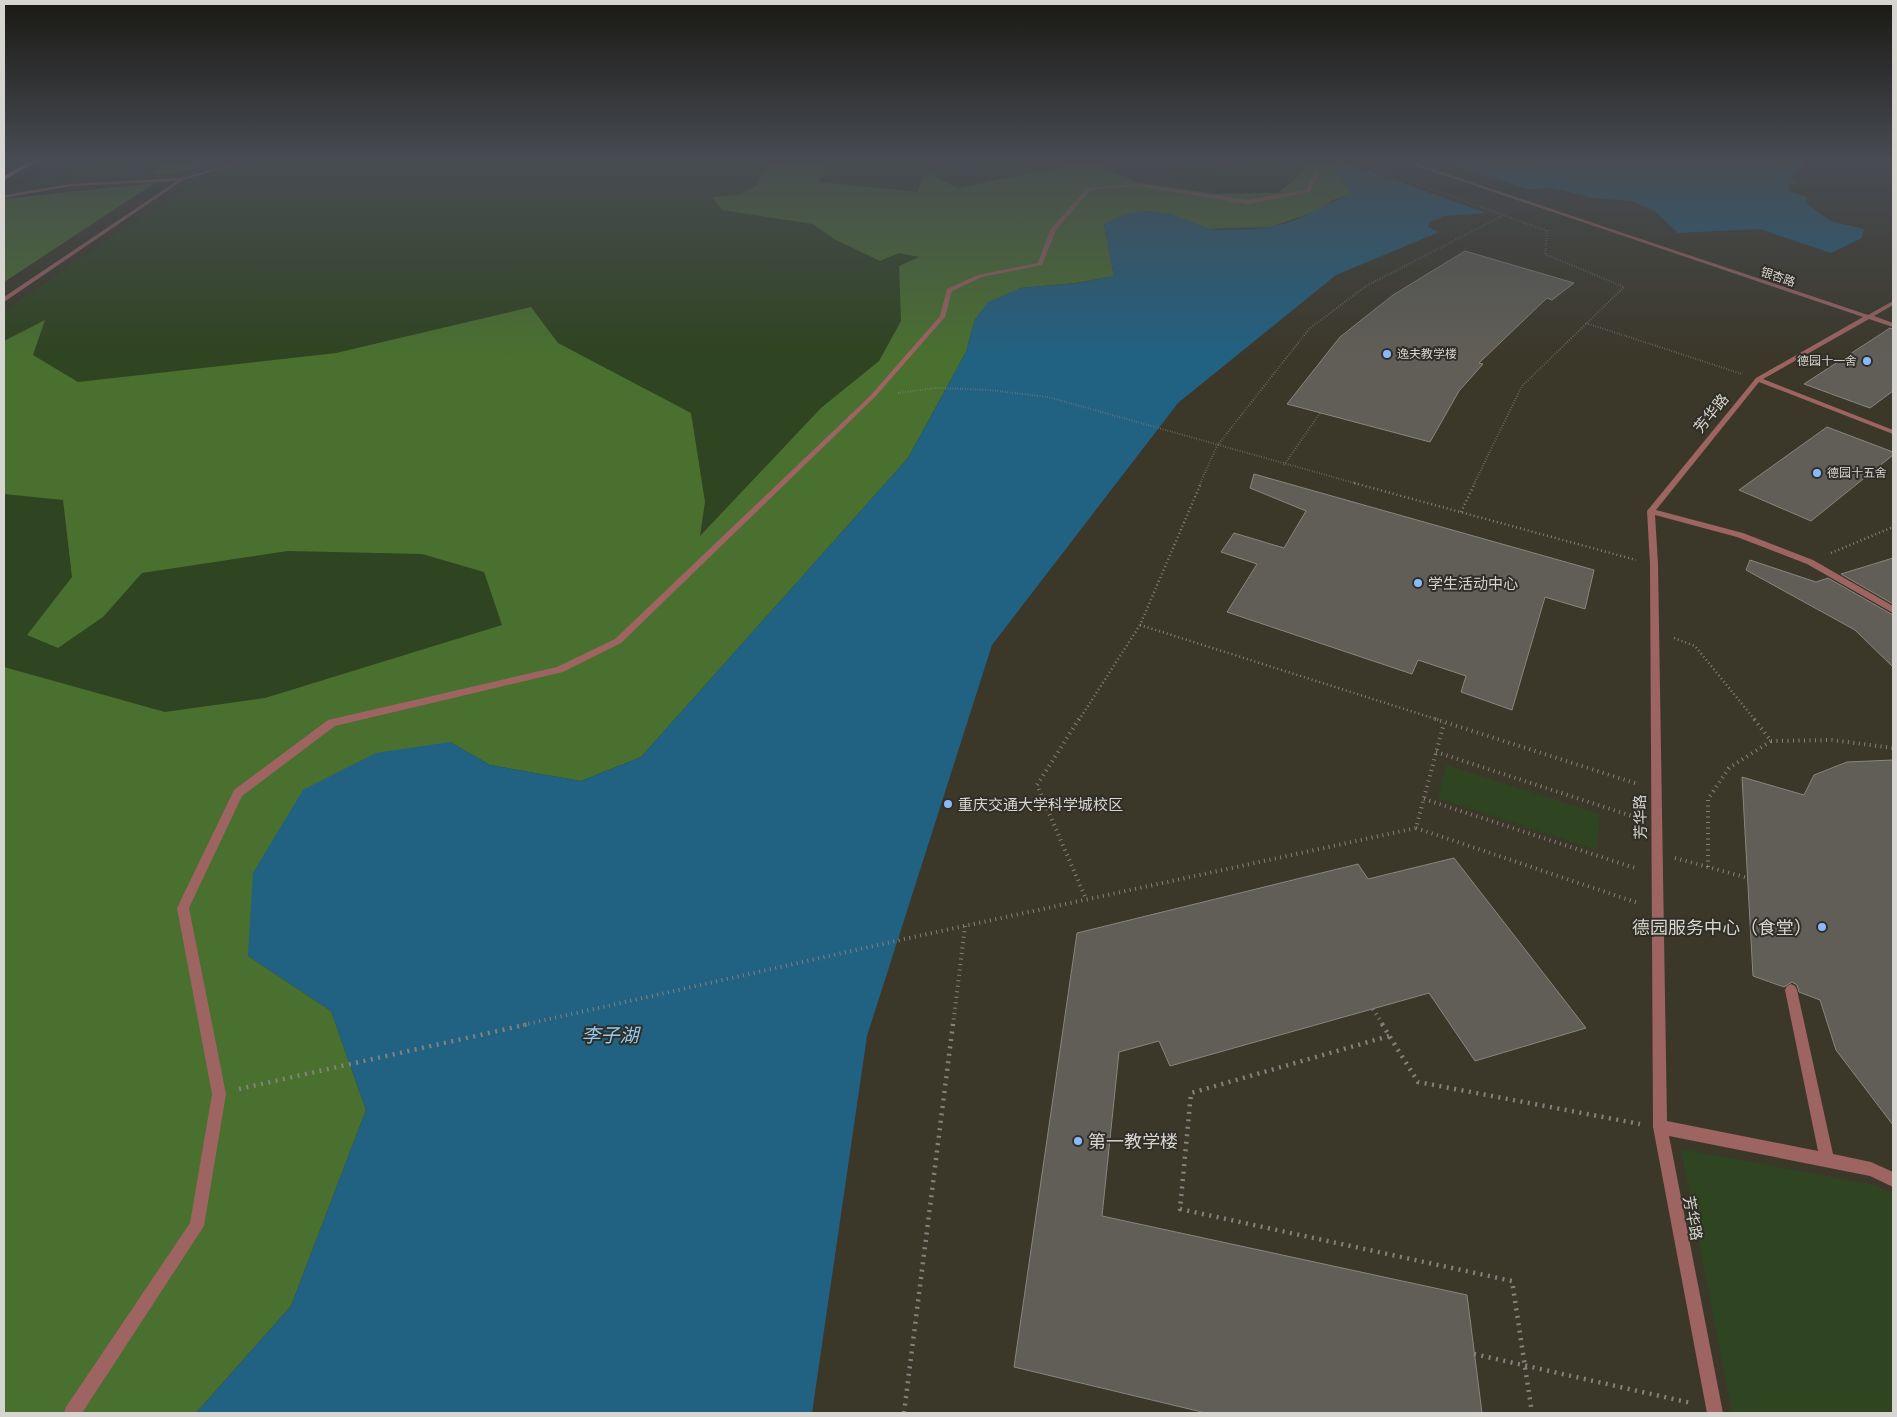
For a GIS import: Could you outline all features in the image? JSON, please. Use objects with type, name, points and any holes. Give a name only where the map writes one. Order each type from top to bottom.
[{"type":"street","points":[[4,300],[114,225]]},
{"type":"street","points":[[72,1413],[197,1226],[219,1094],[183,908],[238,793],[332,723],[560,670],[618,641],[873,396],[944,316],[949,290],[980,276],[1040,264],[1053,230],[1057,225]]},
{"type":"street","name":"银杏路","points":[[1593,225],[1867,318],[1893,325]]},
{"type":"street","name":"芳华路","points":[[1714,1411],[1660,1127],[1656,910],[1654,564],[1651,511],[1758,379],[1893,302]]},
{"type":"street","points":[[1758,379],[1893,432]]},
{"type":"street","points":[[1651,511],[1740,535],[1810,562],[1893,610]]},
{"type":"street","points":[[1791,990],[1827,1160]]},
{"type":"street","points":[[1660,1127],[1872,1169],[1893,1180]]},
{"type":"path","points":[[1086,899],[1038,785],[1140,625],[1217,446],[1309,328],[1366,286],[1484,225]]},
{"type":"path","points":[[1461,512],[1522,386],[1624,287],[1545,254],[1547,231],[1531,225]]},
{"type":"path","points":[[1586,323],[1758,379]]},
{"type":"path","points":[[873,396],[936,388],[989,390],[1048,397],[1284,465],[1654,564]]},
{"type":"path","points":[[1284,465],[1320,413]]},
{"type":"path","points":[[1810,562],[1893,527]]},
{"type":"path","points":[[1140,625],[1655,790]]},
{"type":"path","points":[[1672,637],[1695,646],[1771,742]]},
{"type":"path","points":[[1416,828],[1444,723]]},
{"type":"path","points":[[1708,867],[1708,800],[1729,768],[1771,742],[1810,738],[1893,748]]},
{"type":"path","points":[[1436,752],[1656,824]]},
{"type":"path","points":[[1424,800],[1656,875]]},
{"type":"path","points":[[219,1094],[909,938],[1416,828],[1656,910]]},
{"type":"path","points":[[1656,852],[1748,878]]},
{"type":"path","points":[[904,1413],[965,926]]},
{"type":"path","points":[[1372,1009],[1418,1082],[1660,1127]]},
{"type":"path","points":[[1389,1036],[1191,1093],[1180,1209],[1512,1281],[1532,1413]]},
{"type":"path","points":[[1474,1354],[1714,1411]]},
{"type":"shaded area","name":"重庆交通大学科学城校区","points":[[4,225],[1893,225],[1893,1413],[4,1413]]},
{"type":"green space","points":[[4,225],[91,225],[4,282]]},
{"type":"green space","points":[[130,225],[1223,225],[1114,276],[1078,283],[1020,288],[196,1413],[4,1413],[4,311]]},
{"type":"green space","points":[[815,225],[1104,225],[1114,276],[1076,283],[1020,288],[975,319],[966,352],[908,458],[641,757],[581,781],[490,765],[450,742],[248,956],[331,1011],[366,1110],[291,1306],[196,1413],[4,1413],[4,667],[165,712],[265,698],[502,625],[484,572],[422,554],[288,551],[142,573],[103,617],[58,648],[27,635],[72,577],[63,500],[4,494],[4,341],[45,320],[33,355],[78,382],[336,353],[531,307],[558,343],[691,413],[705,502],[700,536],[821,408],[879,361],[901,321],[899,266],[919,257],[899,253],[880,261],[834,239]]},
{"type":"green space","points":[[1199,225],[1276,225],[1271,227],[1209,229]]},
{"type":"green space","points":[[1446,765],[1600,814],[1597,850],[1438,798]]},
{"type":"green space","points":[[1681,1149],[1875,1185],[1893,1194],[1893,1413],[1732,1413]]},
{"type":"water","name":"李子湖","points":[[1104,225],[1199,225],[1209,229],[1222,230],[1280,225],[1428,225],[1428,227],[1439,232],[1336,275],[1178,403],[992,645],[867,1036],[812,1413],[196,1413],[291,1306],[366,1110],[331,1011],[248,956],[253,873],[303,790],[376,753],[450,742],[490,765],[581,781],[641,757],[908,458],[966,352],[975,319],[988,302],[1020,288],[1078,283],[1114,276]]},
{"type":"water","points":[[1670,225],[1848,225],[1864,229],[1862,238],[1831,253],[1760,229],[1678,233]]},
{"type":"building","name":"逸夫教学楼","points":[[1465,251],[1574,283],[1552,300],[1547,298],[1479,363],[1483,364],[1459,391],[1430,442],[1287,404],[1340,337],[1393,295]]},
{"type":"building","name":"德园十一舍","points":[[1890,328],[1893,329],[1893,391],[1870,408],[1804,384]]},
{"type":"building","name":"德园十五舍","points":[[1827,427],[1893,452],[1893,455],[1811,521],[1739,490]]},
{"type":"building","name":"学生活动中心","points":[[1254,474],[1594,570],[1585,609],[1545,597],[1512,710],[1461,692],[1466,676],[1418,660],[1412,674],[1227,612],[1257,564],[1221,552],[1234,533],[1284,548],[1306,511],[1250,488]]},
{"type":"building","points":[[1893,558],[1893,604],[1841,574]]},
{"type":"building","points":[[1750,560],[1816,582],[1828,578],[1893,615],[1893,667],[1855,630],[1746,570]]},
{"type":"building","name":"德园服务中心（食堂）","points":[[1893,760],[1893,1125],[1836,1050],[1820,1000],[1799,992],[1797,985],[1792,982],[1784,987],[1753,976],[1742,777],[1804,795],[1814,775],[1847,762]]},
{"type":"building","name":"第一教学楼","points":[[1454,858],[1586,1028],[1475,1061],[1429,993],[1170,1066],[1159,1041],[1119,1052],[1102,1216],[1467,1295],[1482,1413],[1206,1413],[1014,1367],[1077,933],[1358,864],[1368,879]]},
{"type":"place","name":"逸夫教学楼","points":[[1387,354]]},
{"type":"place","name":"德园十一舍","points":[[1867,361]]},
{"type":"place","name":"德园十五舍","points":[[1817,473]]},
{"type":"place","name":"学生活动中心","points":[[1418,583]]},
{"type":"place","name":"重庆交通大学科学城校区","points":[[948,804]]},
{"type":"place","name":"德园服务中心（食堂）","points":[[1822,927]]},
{"type":"place","name":"第一教学楼","points":[[1078,1141]]}]
